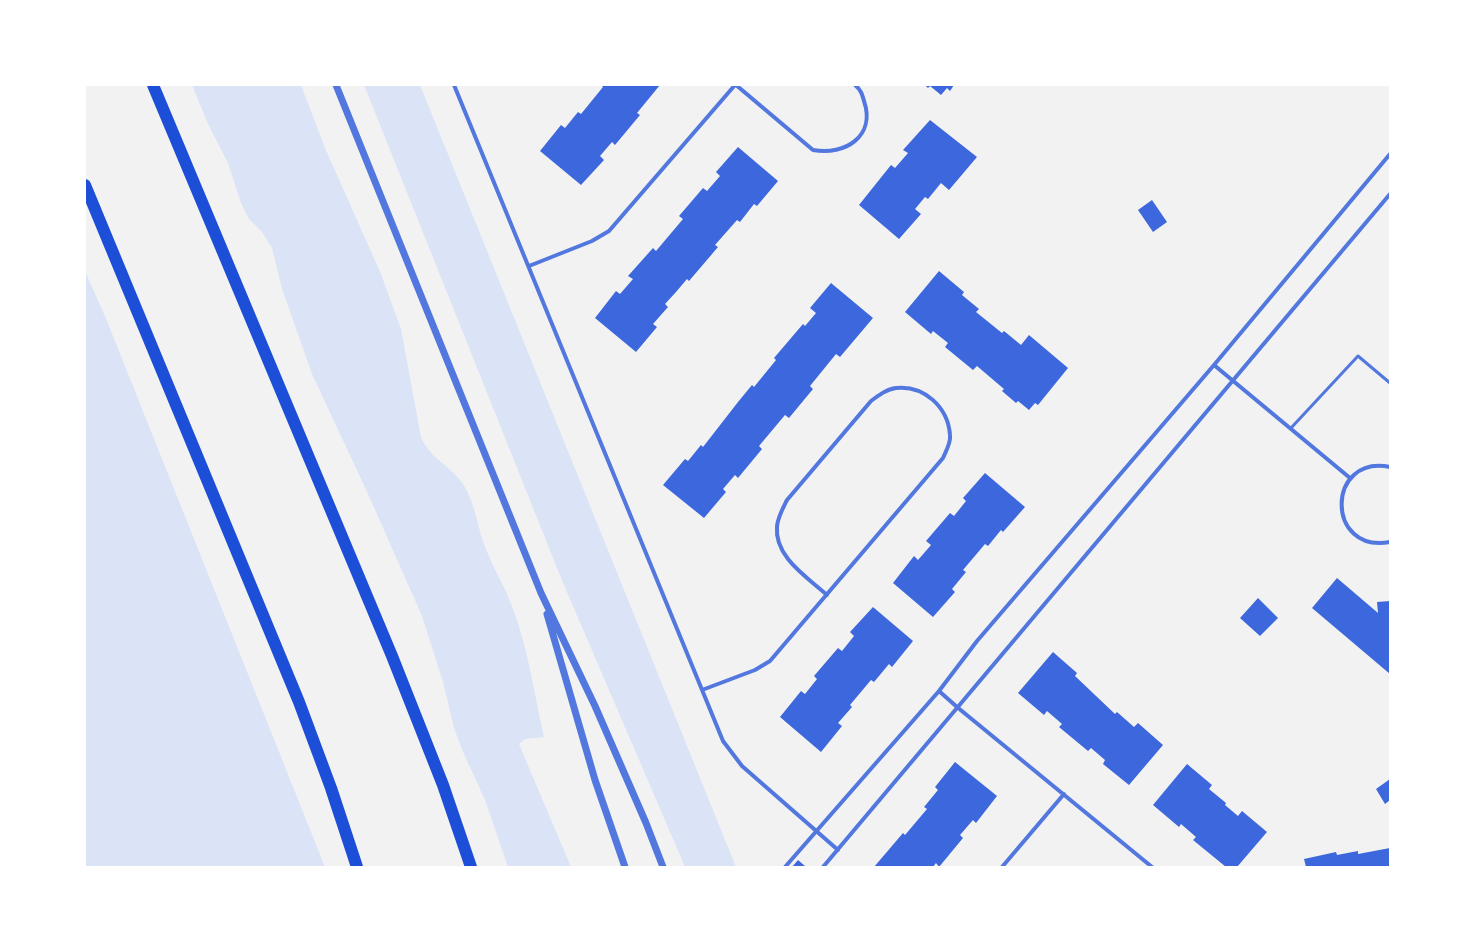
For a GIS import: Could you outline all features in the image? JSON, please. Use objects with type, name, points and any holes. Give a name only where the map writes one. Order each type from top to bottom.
[{"type":"highway","points":[[153,85],[392,656],[444,785],[471,867]]},
{"type":"highway","points":[[85,185],[294,688],[331,788],[357,867]]},
{"type":"highway","points":[[85,194],[100,221]]},
{"type":"street","points":[[336,85],[541,593],[595,706],[646,823],[663,867]]},
{"type":"street","points":[[454,85],[594,425],[629,516],[723,741],[731,754],[742,766],[838,850]]},
{"type":"street","points":[[529,266],[585,244],[609,231],[736,85],[813,150],[825,152],[838,151],[850,146],[859,137],[865,126],[867,108],[860,89],[855,85]]},
{"type":"street","points":[[785,867],[940,691],[982,635],[1214,365],[1390,154]]},
{"type":"street","points":[[823,867],[1231,380],[1390,194]]},
{"type":"street","points":[[1214,365],[1350,478]]},
{"type":"street","points":[[702,690],[763,666],[777,654],[827,595],[943,458],[950,436],[943,413],[936,402],[918,389],[895,388],[871,400],[787,500],[780,514],[777,525],[777,537],[781,549],[790,562],[827,595]]},
{"type":"street","points":[[1390,467],[1380,466],[1365,468],[1350,478],[1344,489],[1341,504],[1343,519],[1352,532],[1364,540],[1380,544],[1390,542]]},
{"type":"street","points":[[541,593],[595,780],[625,867]]},
{"type":"street","points":[[940,691],[957,707],[1152,867]]},
{"type":"street","points":[[1002,867],[1064,794]]},
{"type":"lane","points":[[1291,428],[1358,356],[1390,383]]},
{"type":"shaded area","points":[[192,85],[301,85],[325,148],[381,274],[401,329],[421,437],[431,453],[462,482],[466,489],[472,503],[486,549],[517,620],[526,653],[544,737],[525,739],[519,744],[571,867],[508,867],[485,800],[463,752],[454,728],[443,682],[422,616],[368,494],[312,374],[282,289],[272,248],[262,232],[249,219],[241,203],[228,163],[208,124]]},
{"type":"shaded area","points":[[364,85],[420,85],[736,867],[685,867],[563,583]]},
{"type":"shaded area","points":[[85,271],[107,321],[325,867],[85,867]]},
{"type":"building","points":[[601,85],[660,85],[637,113],[640,115],[615,145],[612,142],[600,156],[604,160],[581,185],[540,151],[561,125],[565,128],[578,112],[581,114],[603,87]]},
{"type":"building","points":[[925,85],[954,85],[950,91],[947,88],[941,95],[930,86],[928,88]]},
{"type":"building","points":[[930,120],[977,157],[949,190],[941,183],[928,199],[925,197],[915,209],[921,214],[899,239],[859,205],[891,165],[895,168],[908,153],[903,150]]},
{"type":"building","points":[[738,147],[778,181],[757,206],[754,204],[740,222],[737,220],[715,245],[718,247],[689,281],[687,279],[665,304],[668,307],[653,324],[657,327],[636,352],[595,318],[616,291],[620,294],[633,279],[628,276],[653,248],[656,251],[683,219],[679,216],[703,188],[707,191],[720,176],[716,172]]},
{"type":"building","points":[[1152,200],[1167,222],[1153,232],[1138,210]]},
{"type":"building","points":[[939,271],[964,292],[962,295],[979,309],[976,312],[1002,333],[1004,331],[1021,345],[1029,335],[1068,368],[1038,405],[1035,403],[1029,410],[1018,401],[1016,403],[1002,391],[1004,389],[977,366],[973,370],[945,347],[948,343],[933,331],[931,334],[905,312]]},
{"type":"building","points":[[831,283],[873,318],[840,357],[836,354],[810,386],[813,389],[789,418],[785,415],[759,446],[762,449],[738,478],[735,475],[723,489],[726,492],[704,518],[663,485],[685,459],[688,461],[701,445],[703,447],[752,385],[754,387],[776,360],[774,358],[803,324],[805,326],[816,313],[810,308]]},
{"type":"building","points":[[985,473],[1025,507],[1003,532],[1001,530],[988,546],[985,544],[963,570],[966,572],[952,589],[955,592],[933,617],[893,583],[914,556],[918,560],[931,545],[926,541],[950,513],[954,516],[966,501],[963,498]]},
{"type":"building","points":[[1337,578],[1378,613],[1377,602],[1390,601],[1390,674],[1312,608]]},
{"type":"building","points":[[1258,598],[1278,618],[1260,636],[1240,618]]},
{"type":"building","points":[[873,607],[913,641],[892,667],[889,664],[874,682],[871,680],[850,705],[852,707],[838,723],[842,726],[821,752],[780,717],[801,691],[805,694],[817,679],[814,676],[838,648],[842,651],[854,636],[850,632]]},
{"type":"building","points":[[1053,652],[1077,673],[1075,676],[1115,714],[1117,712],[1134,727],[1138,723],[1163,745],[1129,785],[1103,764],[1105,760],[1091,748],[1088,751],[1059,727],[1062,724],[1047,711],[1044,715],[1018,693]]},
{"type":"building","points":[[955,762],[997,796],[976,823],[973,820],[960,835],[963,838],[939,867],[936,863],[933,867],[874,867],[903,833],[905,835],[927,809],[924,807],[938,790],[935,787]]},
{"type":"building","points":[[1187,764],[1212,785],[1209,789],[1226,803],[1225,805],[1238,816],[1242,811],[1267,832],[1237,867],[1226,867],[1193,840],[1196,837],[1181,824],[1179,827],[1153,805]]},
{"type":"building","points":[[1390,779],[1390,800],[1385,804],[1376,789]]},
{"type":"building","points":[[1390,848],[1390,867],[1306,867],[1304,859],[1336,852],[1337,855],[1358,851],[1358,854]]},
{"type":"building","points":[[798,860],[805,866],[792,867]]}]
